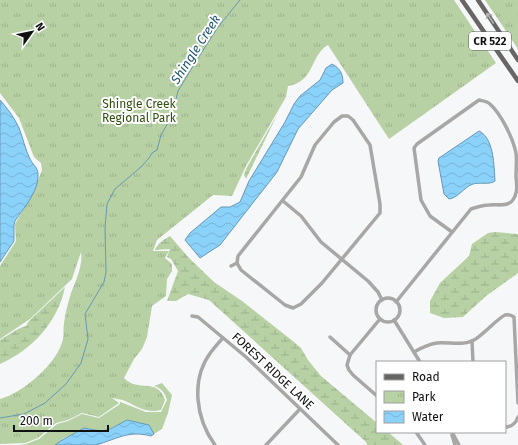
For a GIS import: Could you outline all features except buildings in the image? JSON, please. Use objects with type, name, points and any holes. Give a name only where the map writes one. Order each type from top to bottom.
[{"type":"main road","name":"CR 522","points":[[462,0],[518,81]]},
{"type":"main road","name":"CR 522","points":[[478,0],[518,60]]},
{"type":"street","points":[[396,302],[471,209],[479,206],[505,205],[512,202],[515,197],[517,189],[516,153],[510,135],[502,120],[491,104],[486,101],[479,100],[417,144],[414,148],[421,200],[430,216],[452,232]]},
{"type":"street","points":[[342,116],[348,116],[353,120],[370,145],[380,204],[380,213],[342,260],[301,304],[293,308],[285,305],[241,270],[237,263],[238,256],[301,177],[315,145],[334,122],[342,116]]},
{"type":"street","points":[[283,201],[301,216],[321,242],[368,281],[378,292],[382,300]]},
{"type":"street","points":[[231,266],[237,263]]},
{"type":"street","points":[[390,299],[396,302],[399,306],[399,313],[394,320],[386,322],[380,319],[377,315],[376,308],[382,300],[390,299]]},
{"type":"street","points":[[414,352],[435,343],[466,343],[472,341],[504,316],[510,315],[514,317],[518,403]]},
{"type":"street","name":"FOREST RIDGE LANE","points":[[192,316],[198,317],[246,357],[338,445]]},
{"type":"street","points":[[376,395],[349,370],[347,365],[350,355],[380,319]]},
{"type":"street","points":[[394,320],[419,361]]},
{"type":"street","points":[[330,337],[350,355]]},
{"type":"street","points":[[215,445],[208,435],[200,416],[198,386],[202,369],[210,353],[223,338]]},
{"type":"street","points":[[472,341],[473,361]]},
{"type":"street","points":[[268,444],[300,409]]},
{"type":"street","points":[[506,427],[511,426],[517,421],[518,417]]},
{"type":"street","points":[[417,433],[425,445]]},
{"type":"street","points":[[451,433],[455,445]]},
{"type":"street","points":[[452,433],[459,445]]},
{"type":"green space","name":"Shingle Creek Regional Park","points":[[0,0],[454,0],[496,63],[389,139],[328,45],[322,49],[308,74],[297,84],[288,86],[286,97],[246,166],[232,196],[213,195],[157,240],[153,251],[169,251],[165,258],[172,264],[172,271],[167,279],[166,296],[152,306],[147,337],[142,349],[134,359],[124,378],[135,385],[158,389],[162,393],[165,400],[161,410],[146,410],[123,400],[112,398],[119,403],[99,417],[82,413],[68,420],[56,423],[38,438],[25,443],[0,444],[0,399],[9,396],[29,384],[47,367],[60,348],[63,339],[67,308],[79,273],[81,252],[72,279],[30,319],[0,339],[0,266],[16,241],[15,224],[34,191],[42,170],[41,163],[34,157],[19,118],[0,93]]},
{"type":"green space","points":[[485,0],[518,0],[518,49]]},
{"type":"green space","points":[[277,115],[246,179],[244,175],[247,167]]},
{"type":"green space","points":[[495,232],[518,234],[518,273],[486,296],[463,317],[444,318],[430,313],[430,301],[440,283],[469,256],[472,244],[488,233]]},
{"type":"green space","points":[[170,236],[189,258],[214,282],[242,301],[301,348],[308,360],[321,376],[376,422],[376,433],[389,433],[403,445],[367,445],[366,442],[209,300],[188,294],[176,301],[167,301],[178,271],[171,259],[167,257],[170,249],[155,250],[161,242]]},
{"type":"green space","points":[[65,287],[62,300],[56,312],[42,333],[23,351],[0,364],[0,340],[26,326],[29,321]]},
{"type":"green space","points":[[162,383],[172,395],[168,413],[162,429],[154,434],[149,425],[127,420],[115,427],[103,431],[84,428],[64,438],[55,445],[19,445],[39,439],[57,424],[68,421],[82,414],[99,418],[120,404],[118,401],[146,412],[161,412],[167,400],[163,392],[154,386]]},
{"type":"water","points":[[332,64],[337,67],[340,72],[343,83],[332,90],[298,129],[277,172],[220,245],[200,258],[185,240],[190,233],[221,207],[230,207],[240,202],[249,181],[285,122],[294,104],[300,96],[320,80],[326,68]]},
{"type":"water","points":[[0,100],[17,124],[28,155],[37,169],[38,178],[32,195],[15,221],[14,241],[0,262]]},
{"type":"water","points":[[479,131],[488,140],[490,146],[495,181],[490,183],[473,184],[455,197],[449,199],[444,194],[438,161],[439,158]]},
{"type":"water","points":[[127,420],[149,425],[154,434],[151,436],[143,434],[129,435],[96,445],[55,445],[84,428],[103,431],[115,427]]},
{"type":"waterway","name":"Shingle Creek","points":[[0,418],[24,414],[45,403],[66,384],[81,363],[88,339],[85,314],[104,282],[106,272],[105,228],[107,204],[115,189],[141,167],[152,153],[157,150],[161,135],[172,116],[178,91],[218,27],[240,0]]}]
